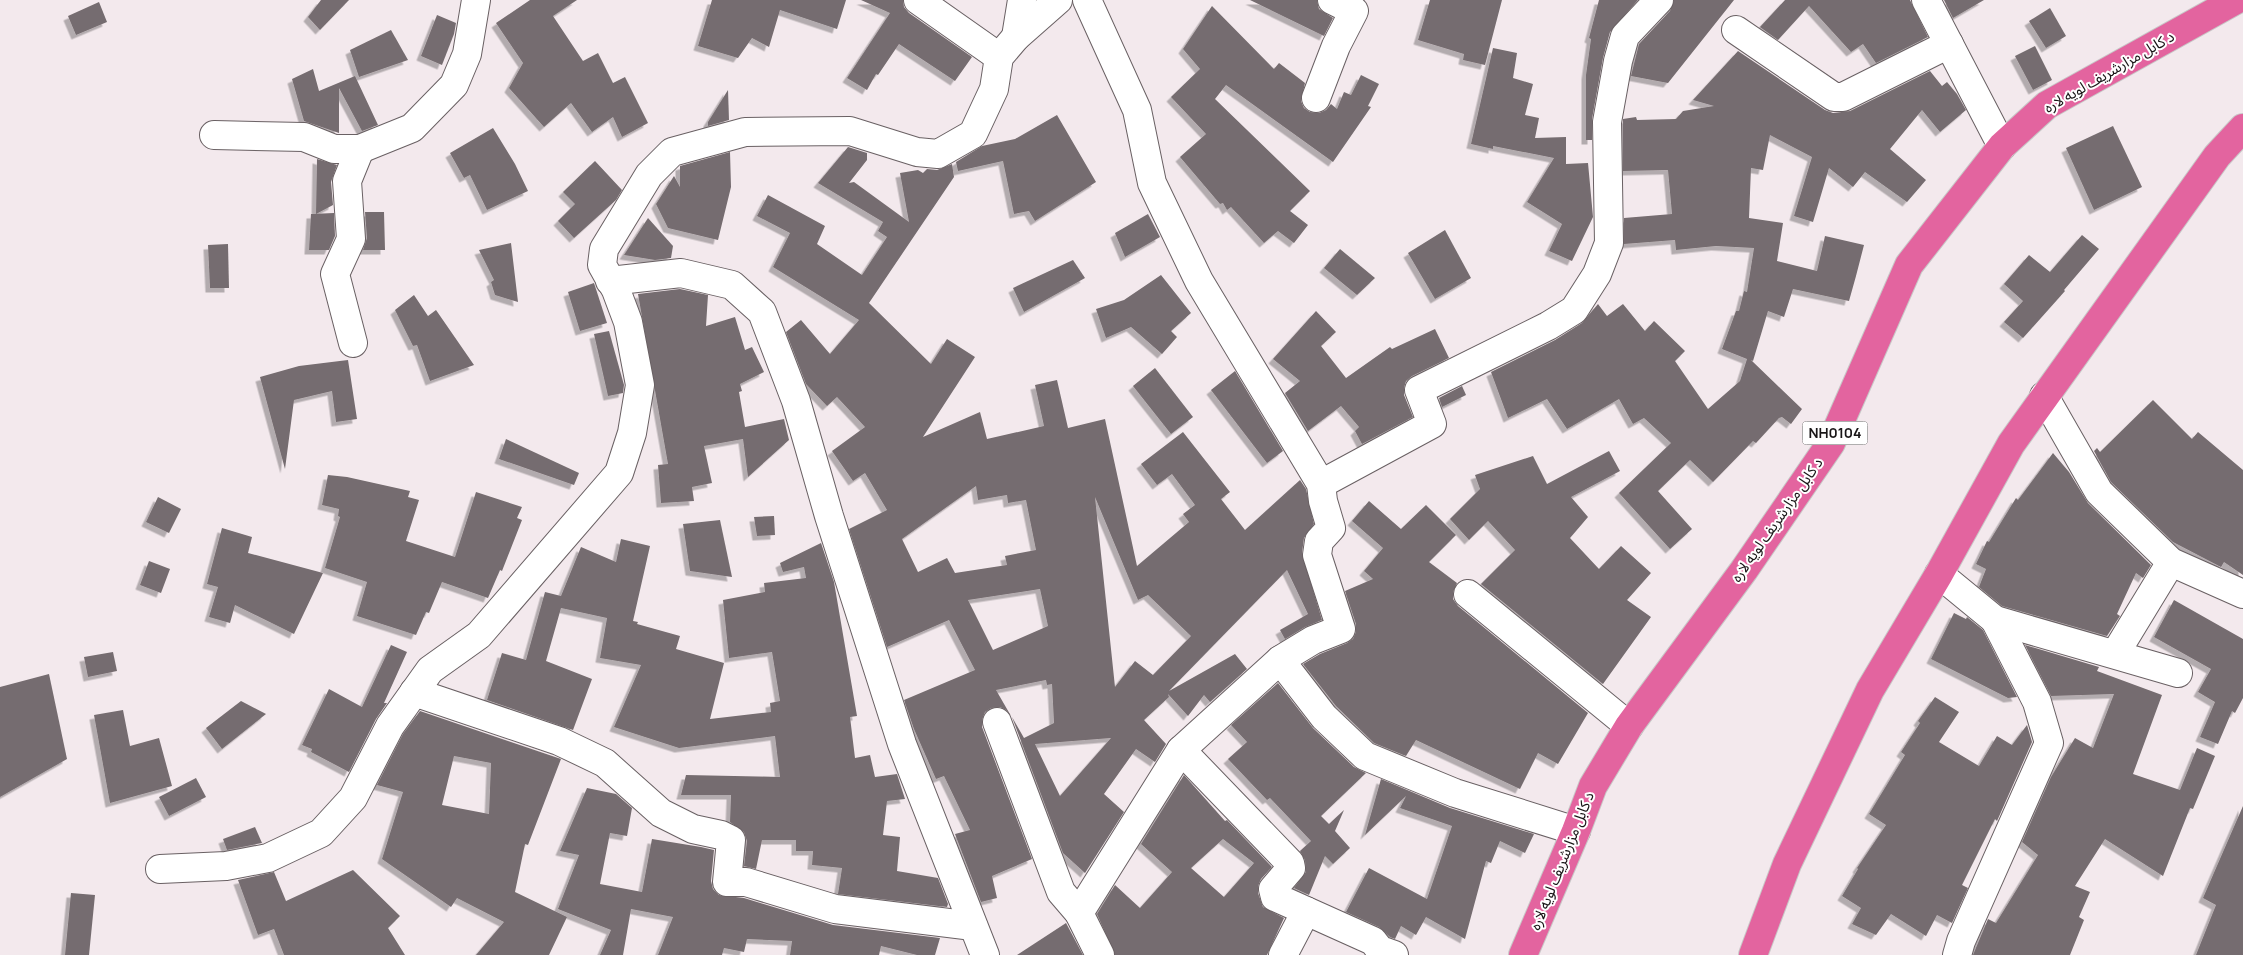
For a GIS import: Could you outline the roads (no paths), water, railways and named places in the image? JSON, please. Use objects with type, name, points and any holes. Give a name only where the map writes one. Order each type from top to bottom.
[{"type":"highway","name":"د کابل مزارشریف لویه لاره","points":[[1523,955],[1576,831],[1593,786],[1629,726],[1744,570],[1831,443],[1909,265],[2002,146],[2047,105],[2236,0]]},
{"type":"highway","points":[[1753,955],[1787,864],[1870,690],[1939,574],[2011,444],[2217,156],[2243,128]]},
{"type":"street","points":[[214,135],[304,137],[334,149],[360,149],[412,128],[454,85],[467,54],[476,0]]},
{"type":"street","points":[[918,0],[1007,47]]},
{"type":"street","points":[[160,869],[226,866],[268,858],[321,833],[353,798],[390,726],[430,670],[479,635],[619,473],[632,433],[640,385],[628,322],[602,265],[604,249],[649,175],[672,152],[745,132],[850,131],[917,152],[938,154],[972,134],[994,88],[1022,0]]},
{"type":"street","points":[[1007,47],[1058,0]]},
{"type":"street","points":[[1079,913],[1181,750],[1280,660],[1313,640],[1341,629],[1317,556],[1319,541],[1331,528],[1323,501],[1321,484],[1199,282],[1152,183],[1137,110],[1087,0]]},
{"type":"street","points":[[1316,98],[1336,46],[1354,11],[1332,0]]},
{"type":"street","points":[[1321,484],[1432,424],[1419,390],[1548,326],[1574,310],[1597,274],[1609,243],[1607,122],[1618,61],[1625,36],[1659,0]]},
{"type":"street","points":[[1926,0],[2002,146]]},
{"type":"street","points":[[1736,30],[1834,97],[1843,98],[1949,44]]},
{"type":"street","points":[[353,343],[335,274],[350,239],[347,181],[360,149]]},
{"type":"street","points":[[610,281],[681,274],[732,285],[762,312],[796,401],[829,516],[902,744],[984,955]]},
{"type":"street","points":[[2044,396],[2099,492],[2171,562],[2243,594]]},
{"type":"street","points":[[2115,654],[2171,562]]},
{"type":"street","points":[[1939,574],[1995,620],[2037,702],[2049,743],[1961,942],[1957,955]]},
{"type":"street","points":[[1468,594],[1629,726]]},
{"type":"street","points":[[1995,620],[2178,674]]},
{"type":"street","points":[[1280,660],[1324,717],[1366,756],[1454,793],[1576,831]]},
{"type":"street","points":[[414,692],[559,741],[605,763],[661,813],[693,829],[721,834],[731,840],[727,882],[746,882],[835,909],[973,926]]},
{"type":"street","points":[[997,722],[1061,892],[1079,913],[1100,955]]},
{"type":"street","points":[[1181,750],[1290,863],[1291,868],[1273,889],[1272,893],[1275,896],[1373,941],[1380,950],[1394,955]]},
{"type":"street","points":[[1283,955],[1306,911]]}]
